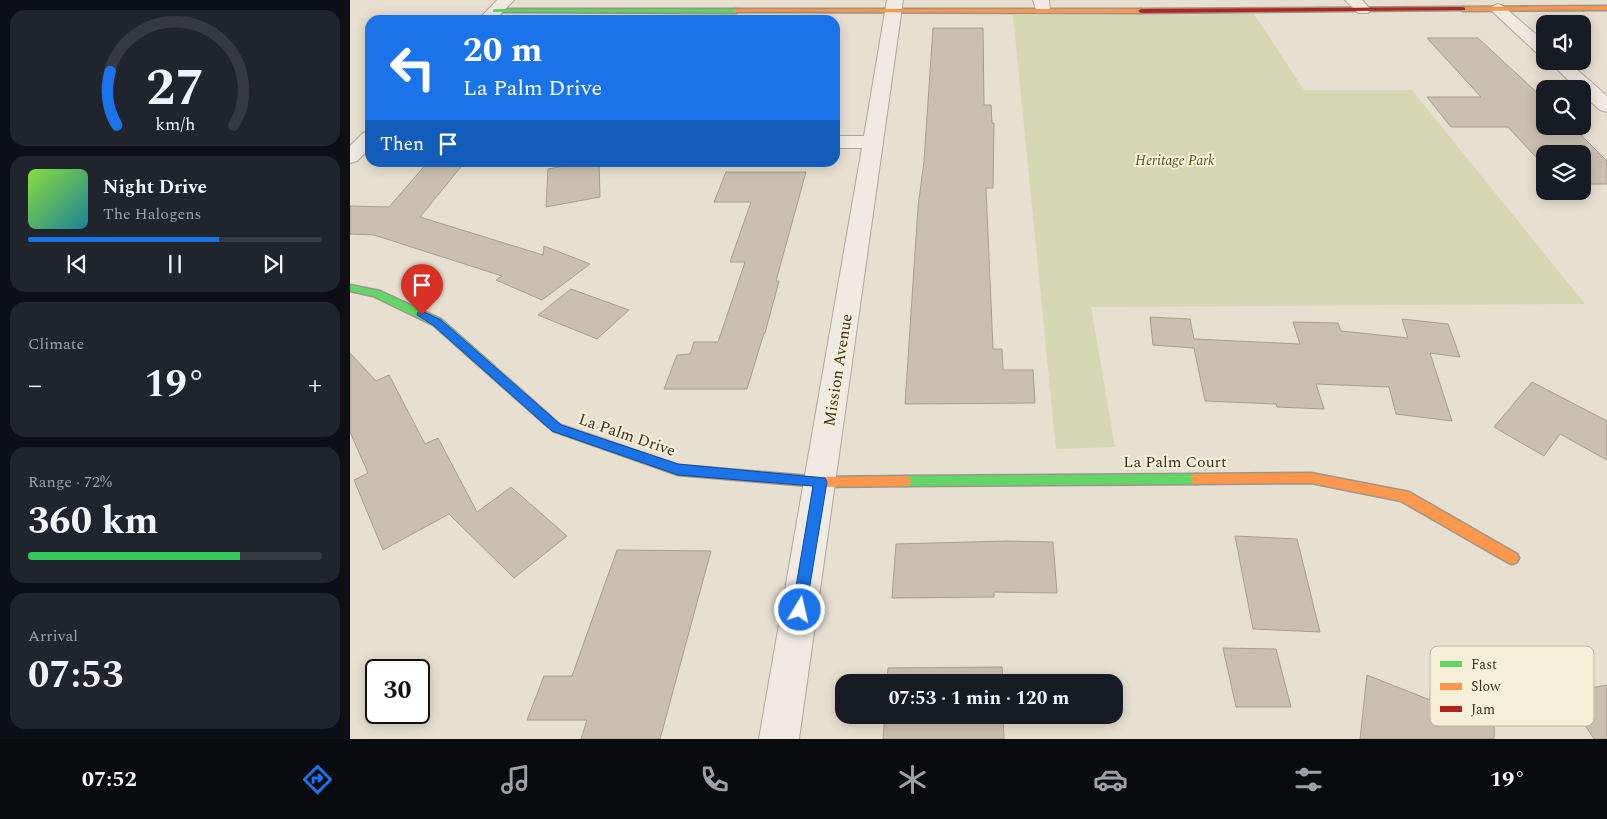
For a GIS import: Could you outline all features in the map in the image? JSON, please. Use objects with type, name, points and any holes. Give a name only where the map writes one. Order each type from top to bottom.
[{"type":"street","points":[[496,10],[895,5],[1358,5],[1498,9],[1607,8]]},
{"type":"street","name":"Mission Avenue","points":[[779,739],[895,5]]},
{"type":"street","points":[[1498,9],[1536,43]]},
{"type":"street","points":[[1566,70],[1607,106]]},
{"type":"street","points":[[350,157],[365,141]]},
{"type":"street","points":[[840,142],[874,142]]},
{"type":"street","name":"La Palm Drive","points":[[350,288],[376,293],[437,322],[557,428],[678,470],[821,482]]},
{"type":"street","name":"La Palm Court","points":[[821,482],[1311,478],[1404,496],[1512,558]]},
{"type":"green space","name":"Heritage Park","points":[[1254,14],[1304,90],[1412,90],[1585,304],[1091,307],[1115,447],[1056,449],[1013,15]]},
{"type":"building","points":[[933,28],[983,28],[984,105],[991,105],[992,123],[994,123],[993,188],[986,188],[993,349],[1002,349],[1003,370],[1033,370],[1035,403],[905,404],[918,207],[924,161]]},
{"type":"building","points":[[1427,38],[1478,38],[1536,92],[1536,135],[1581,135],[1591,145],[1536,145],[1536,157],[1508,127],[1451,127],[1427,97],[1481,97]]},
{"type":"building","points":[[1591,145],[1607,161],[1607,184],[1591,184]]},
{"type":"building","points":[[424,167],[461,167],[420,217],[543,255],[544,246],[590,264],[542,300],[496,280],[502,276],[374,235],[350,234],[350,206],[389,207]]},
{"type":"building","points":[[559,167],[599,167],[600,197],[546,207],[548,169]]},
{"type":"building","points":[[726,172],[806,172],[776,281],[779,281],[765,333],[747,389],[664,389],[677,355],[690,354],[694,342],[718,342],[745,262],[730,262],[751,202],[714,202]]},
{"type":"building","points":[[571,289],[629,310],[597,339],[538,315]]},
{"type":"building","points":[[1150,317],[1190,319],[1194,339],[1300,344],[1293,322],[1338,323],[1341,331],[1408,338],[1402,319],[1448,324],[1460,357],[1430,353],[1452,421],[1396,414],[1389,387],[1316,384],[1324,409],[1277,407],[1276,404],[1205,401],[1194,348],[1153,345]]},
{"type":"building","points":[[350,353],[376,381],[389,375],[425,444],[438,438],[477,512],[511,487],[567,536],[514,578],[449,514],[383,550],[354,480],[368,473],[350,432]]},
{"type":"building","points":[[1532,382],[1607,421],[1607,460],[1560,434],[1544,456],[1494,427]]},
{"type":"building","points":[[1235,536],[1297,539],[1320,632],[1253,629]]},
{"type":"building","points":[[1007,541],[1053,542],[1057,593],[994,592],[994,597],[892,598],[896,544]]},
{"type":"building","points":[[617,550],[711,551],[660,739],[581,739],[587,720],[527,720],[544,676],[572,676]]},
{"type":"building","points":[[1223,648],[1276,649],[1291,707],[1236,707]]},
{"type":"building","points":[[1002,667],[1002,674],[888,674],[888,668]]},
{"type":"building","points":[[1367,675],[1430,700],[1430,726],[1494,726],[1494,739],[1360,739]]},
{"type":"building","points":[[1607,685],[1607,739],[1594,739],[1586,726],[1594,726],[1594,687]]},
{"type":"building","points":[[884,724],[1003,724],[1004,739],[883,739]]},
{"type":"traffic: fast","points":[[495,11],[736,11]]},
{"type":"traffic: fast","points":[[350,288],[376,293],[437,322],[552,424]]},
{"type":"traffic: fast","points":[[905,481],[1197,479]]},
{"type":"traffic: slow","points":[[1463,9],[1607,8]]},
{"type":"traffic: slow","points":[[736,11],[1141,11]]},
{"type":"traffic: slow","points":[[552,424],[557,428],[678,470],[821,482],[905,481]]},
{"type":"traffic: slow","points":[[1197,479],[1311,478],[1404,496],[1512,558]]},
{"type":"traffic: jam","points":[[1141,11],[1463,9]]},
{"type":"route","points":[[422,315],[437,322],[557,428],[678,470],[821,482],[800,610]]}]
